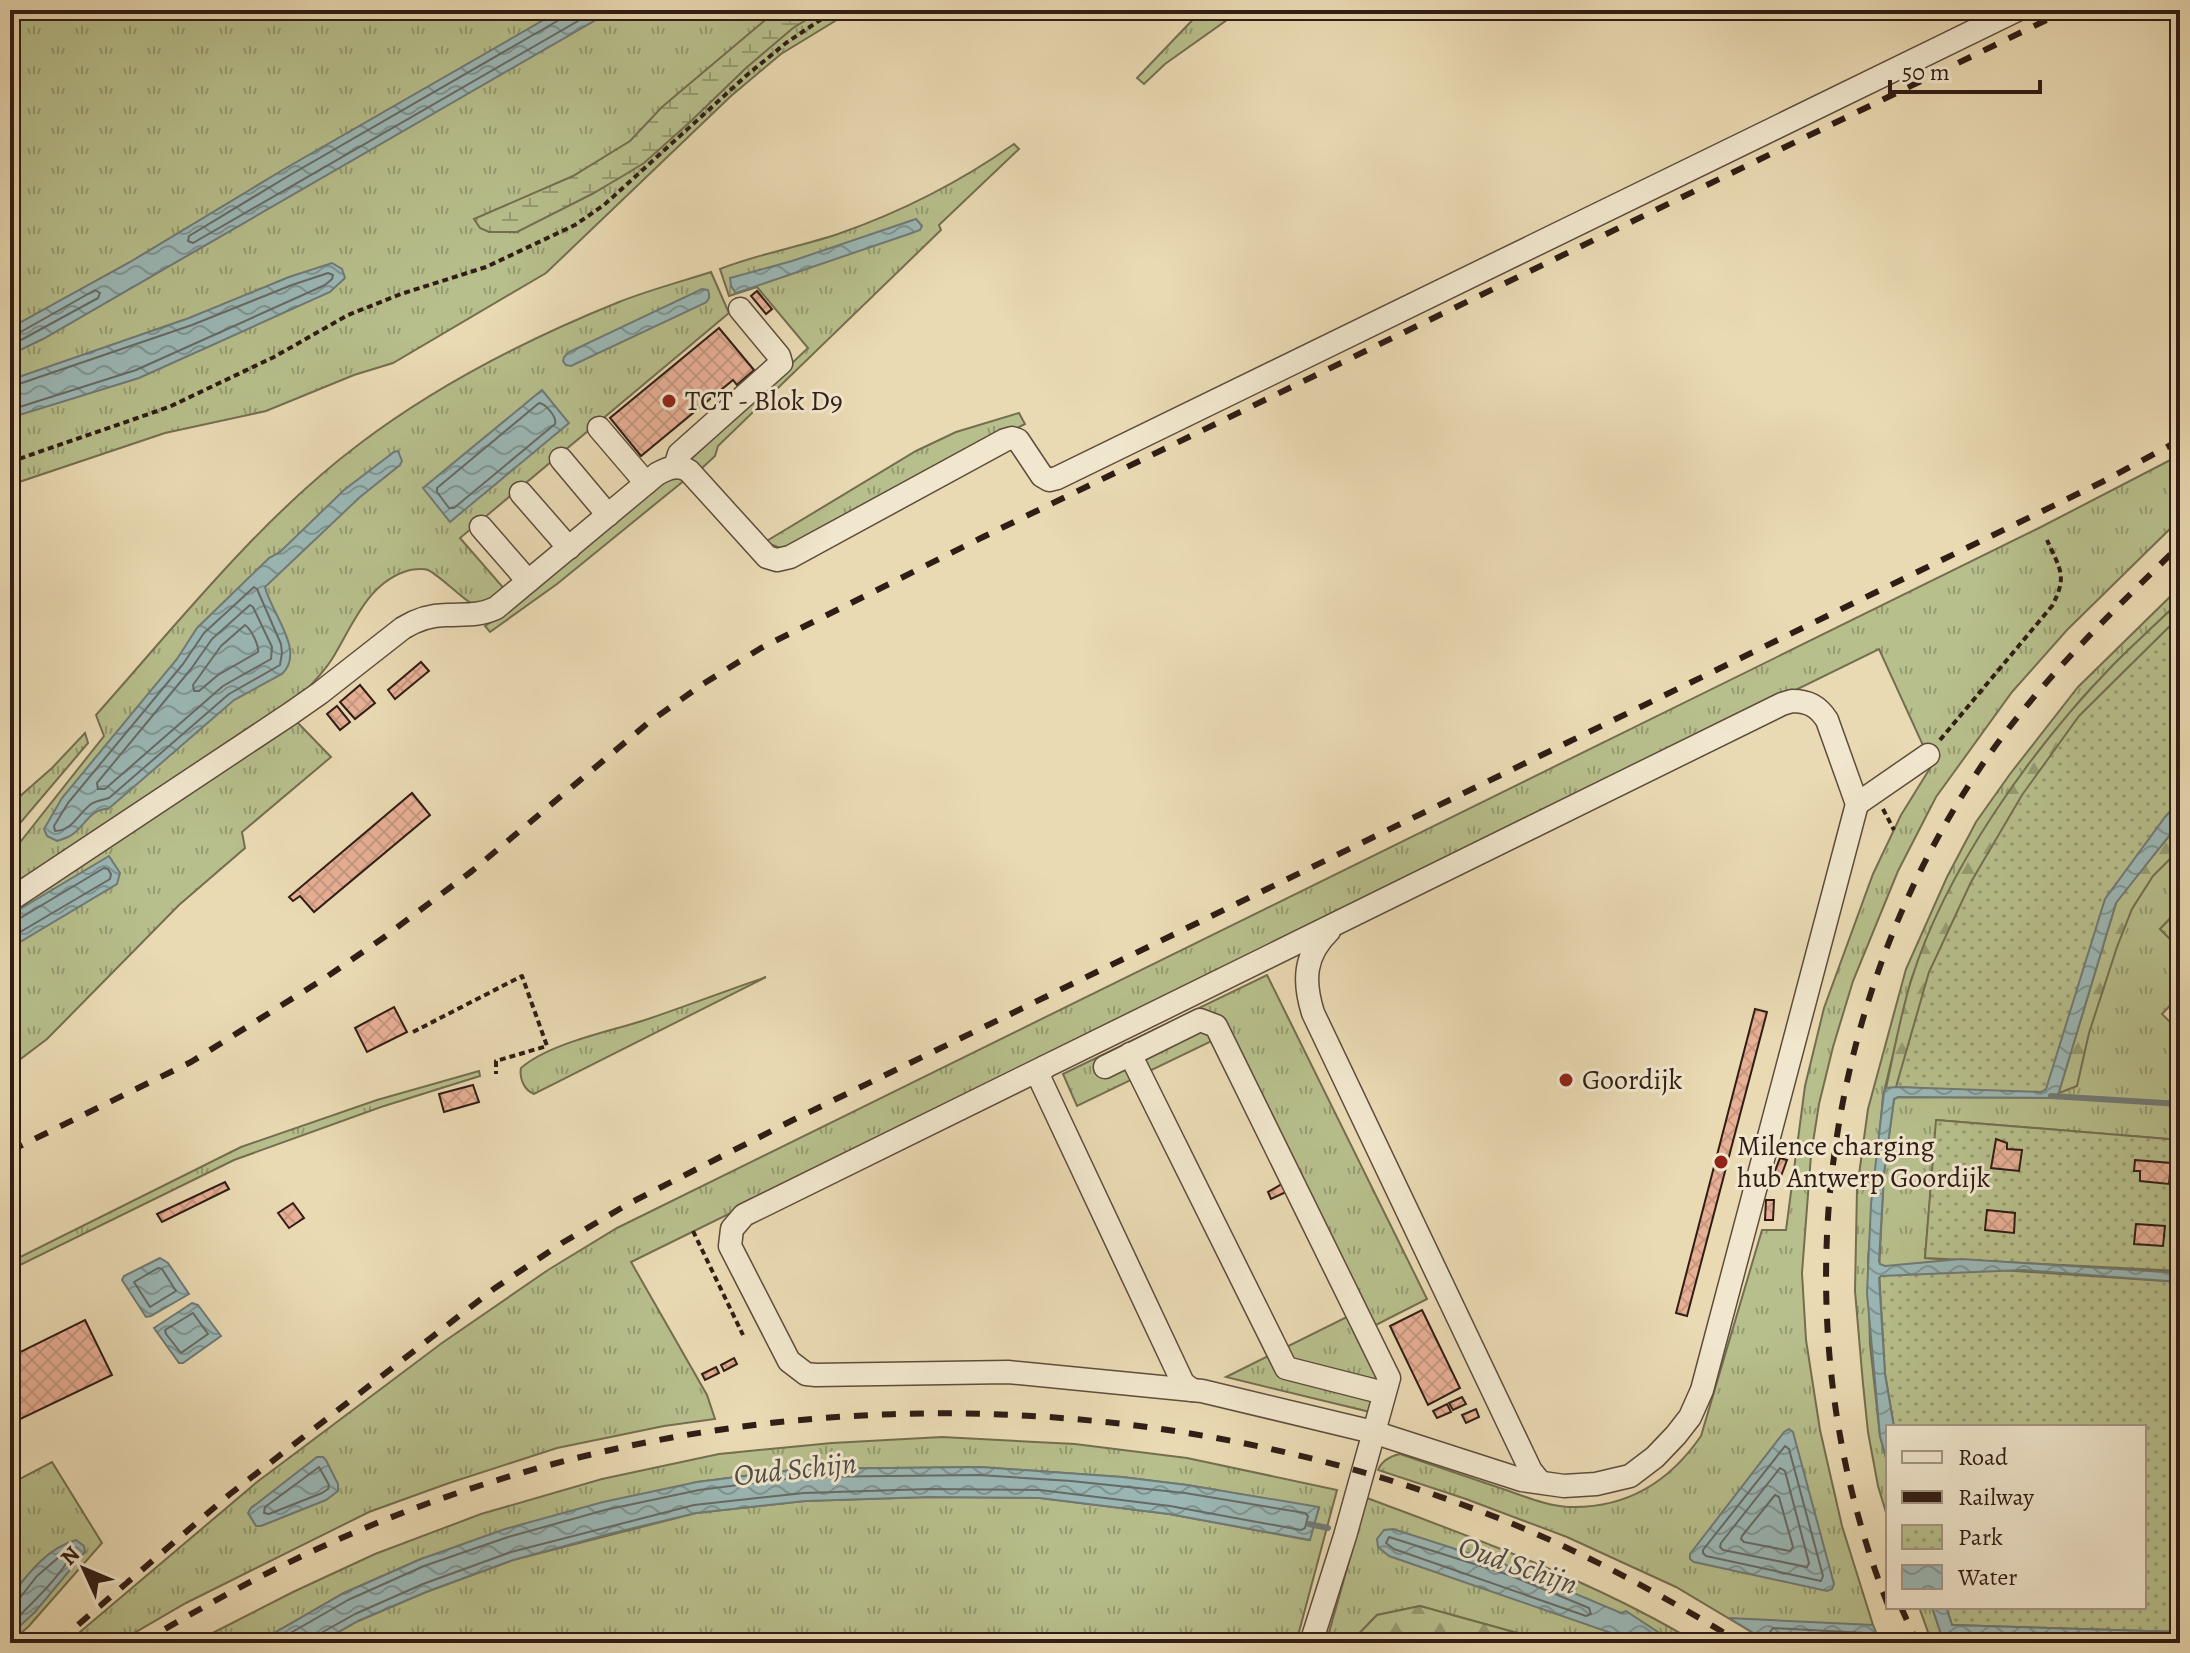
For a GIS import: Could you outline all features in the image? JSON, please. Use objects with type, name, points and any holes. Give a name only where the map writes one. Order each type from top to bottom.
[{"type":"street","points":[[10,900],[310,700],[403,628],[432,616],[485,613],[505,601],[665,469],[684,468],[694,476],[767,557],[777,560],[790,557],[1005,440],[1018,440],[1042,476],[1049,480],[1057,478],[2017,10]]},
{"type":"street","points":[[675,467],[679,454],[781,363],[779,356],[740,309]]},
{"type":"street","points":[[599,428],[646,483]]},
{"type":"street","points":[[561,459],[608,515]]},
{"type":"street","points":[[521,493],[569,548]]},
{"type":"street","points":[[481,527],[528,581]]},
{"type":"street","points":[[1803,701],[1821,711],[1857,804],[1706,1374],[1690,1417],[1655,1457],[1630,1476],[1596,1484],[1564,1486],[1522,1480],[1373,1432],[1192,1390],[1008,1372],[806,1374],[789,1361],[734,1255],[730,1237],[737,1221],[744,1215],[1782,704],[1803,701]]},
{"type":"street","points":[[1857,804],[1928,755]]},
{"type":"street","points":[[1343,921],[1320,942],[1307,971],[1306,993],[1313,1013],[1531,1471],[1540,1482]]},
{"type":"street","points":[[1105,1067],[1200,1020],[1216,1026],[1389,1378],[1345,1536],[1311,1643]]},
{"type":"street","points":[[1130,1054],[1286,1368],[1384,1393]]},
{"type":"street","points":[[1045,1067],[1040,1079],[1183,1383],[1192,1390]]},
{"type":"path","points":[[10,462],[169,407],[274,357],[348,315],[401,294],[486,267],[575,225],[604,205],[747,75],[786,43],[835,10]]},
{"type":"path","points":[[1928,755],[2052,606],[2061,588],[2061,571],[2047,540]]},
{"type":"path","points":[[413,1032],[522,976],[547,1046],[496,1061],[496,1074]]},
{"type":"path","points":[[693,1231],[743,1335]]},
{"type":"green space","points":[[10,10],[853,10],[781,54],[731,96],[546,273],[393,363],[354,375],[266,411],[165,433],[10,485]]},
{"type":"green space","points":[[777,10],[822,10],[793,28],[746,68],[644,163],[592,194],[517,232],[489,232],[480,228],[474,219],[573,176],[630,141],[662,107]]},
{"type":"green space","points":[[1202,10],[1241,10],[1165,64],[1144,84],[1137,78]]},
{"type":"green space","points":[[1014,144],[1019,149],[939,225],[941,230],[718,446],[715,456],[700,470],[688,462],[808,348],[757,287],[729,296],[720,269],[838,234],[884,216],[951,183]]},
{"type":"green space","points":[[711,272],[729,313],[460,538],[507,592],[495,600],[472,604],[428,570],[410,570],[395,576],[372,594],[328,665],[295,701],[10,889],[10,855],[104,736],[96,715],[253,539],[322,474],[388,423],[484,365],[619,302]]},
{"type":"green space","points":[[1019,413],[1025,424],[791,547],[780,548],[765,542],[916,451],[956,432]]},
{"type":"green space","points":[[2180,455],[2180,519],[2067,630],[2012,692],[1936,797],[1898,871],[1853,981],[1833,1047],[1811,1155],[1802,1273],[1806,1340],[1820,1430],[1842,1526],[1880,1643],[1770,1643],[1676,1587],[1567,1537],[1378,1470],[1387,1459],[1400,1454],[1546,1503],[1563,1507],[1591,1506],[1629,1497],[1661,1479],[1701,1436],[1762,1230],[1786,1230],[1805,1086],[1824,1008],[1873,874],[1901,815],[1932,765],[1879,649],[631,1262],[707,1395],[715,1419],[557,1448],[449,1483],[369,1512],[186,1603],[117,1643],[67,1643],[257,1482],[442,1343],[548,1270],[617,1228],[2039,528]]},
{"type":"green space","points":[[675,478],[686,479],[557,584],[490,632],[485,626],[513,607],[662,483]]},
{"type":"green space","points":[[2180,587],[2180,601],[2083,697],[2007,796],[1940,908],[1911,980],[1883,1096],[1868,1259],[1870,1344],[1880,1436],[1886,1458],[1886,1512],[1868,1432],[1855,1291],[1857,1189],[1868,1109],[1906,969],[1947,877],[1976,822],[2078,687]]},
{"type":"green space","points":[[2180,601],[2180,849],[2153,876],[2132,909],[2089,1033],[2077,1086],[2059,1093],[1886,1088],[1911,981],[1926,939],[1969,854],[2023,772],[2083,697]]},
{"type":"green space","points":[[2180,616],[2180,823],[2116,903],[2058,1095],[1896,1087],[1929,972],[1971,882],[2022,795],[2079,716]]},
{"type":"green space","points":[[296,721],[331,757],[242,832],[245,848],[179,905],[47,1039],[10,1067],[10,910]]},
{"type":"green space","points":[[85,733],[88,743],[10,835],[10,805]]},
{"type":"green space","points":[[2180,822],[2180,908],[2160,929],[2180,949],[2180,995],[2162,1014],[2180,1032],[2180,1140],[1937,1120],[1925,1258],[2180,1271],[2180,1282],[1956,1267],[1879,1270],[1884,1173],[1894,1099],[2056,1098],[2113,910]]},
{"type":"green space","points":[[2180,908],[2180,949],[2160,929]]},
{"type":"green space","points":[[1267,975],[1427,1299],[1358,1334],[1379,1379],[1370,1412],[1226,1377],[1365,1308],[1228,1033],[1077,1106],[1063,1074]]},
{"type":"green space","points":[[766,977],[534,1094],[523,1083],[521,1068],[546,1052]]},
{"type":"green space","points":[[479,1071],[480,1076],[381,1107],[234,1160],[10,1270],[10,1262],[241,1147],[377,1100]]},
{"type":"green space","points":[[1936,1120],[2180,1140],[2180,1271],[1925,1258]]},
{"type":"green space","points":[[1956,1267],[2180,1282],[2180,1632],[1952,1625],[1947,1609],[2146,1609],[2146,1425],[1894,1425],[1885,1374],[1879,1270]]},
{"type":"green space","points":[[942,1437],[1075,1444],[1187,1458],[1337,1490],[1296,1643],[319,1643],[358,1621],[513,1560],[696,1513],[805,1501],[929,1497],[1040,1498],[1169,1514],[1309,1540],[1319,1508],[1122,1477],[980,1467],[800,1469],[697,1482],[421,1559],[344,1593],[257,1643],[193,1643],[375,1554],[481,1514],[602,1479],[719,1454]]},
{"type":"green space","points":[[52,1462],[102,1543],[29,1626],[10,1643],[10,1484]]},
{"type":"green space","points":[[1367,1498],[1570,1578],[1687,1637],[1674,1643],[1553,1643],[1420,1606],[1377,1615],[1350,1643],[1326,1643]]},
{"type":"green space","points":[[1420,1606],[1553,1643],[1350,1643],[1377,1615]]},
{"type":"green space","points":[[1920,1609],[1933,1609],[1944,1643],[1932,1643]]},
{"type":"water","points":[[561,10],[613,10],[43,339],[10,355],[10,328],[130,262],[286,168]]},
{"type":"water","points":[[916,219],[922,226],[909,234],[736,293],[731,286],[730,278],[792,261]]},
{"type":"water","points":[[332,263],[342,269],[345,278],[330,292],[139,378],[10,418],[10,380],[189,318]]},
{"type":"water","points":[[702,289],[708,290],[709,294],[705,303],[571,366],[563,361],[569,352]]},
{"type":"water","points":[[542,390],[569,423],[450,522],[423,488]]},
{"type":"water","points":[[398,451],[402,461],[400,465],[360,497],[265,587],[289,643],[288,665],[282,674],[234,700],[108,809],[96,812],[70,836],[57,841],[47,836],[44,829],[62,798],[177,659],[197,628],[344,490]]},
{"type":"water","points":[[2180,800],[2180,829],[2172,832],[2116,903],[2056,1098],[1894,1099],[1884,1173],[1879,1261],[1885,1266],[1961,1259],[2180,1273],[2180,1282],[2023,1270],[1881,1276],[1885,1374],[1894,1425],[1886,1425],[1886,1458],[1880,1436],[1867,1293],[1871,1204],[1884,1092],[1886,1088],[1896,1087],[2041,1092],[2046,1089],[2105,899]]},
{"type":"water","points":[[109,856],[120,873],[117,884],[10,948],[10,915]]},
{"type":"water","points":[[160,1258],[168,1263],[189,1294],[146,1317],[122,1280],[124,1276]]},
{"type":"water","points":[[192,1303],[198,1305],[221,1336],[179,1363],[154,1328]]},
{"type":"water","points":[[1789,1429],[1793,1432],[1834,1584],[1827,1591],[1690,1559],[1690,1554]]},
{"type":"water","points":[[317,1457],[326,1460],[338,1484],[338,1491],[326,1500],[256,1526],[248,1513],[251,1508]]},
{"type":"water","points":[[980,1467],[1122,1477],[1319,1507],[1310,1540],[1169,1514],[1040,1498],[929,1497],[805,1501],[696,1513],[513,1560],[358,1621],[319,1643],[257,1643],[344,1593],[421,1559],[505,1529],[603,1502],[697,1482],[800,1469]]},
{"type":"water","points":[[1393,1529],[1512,1567],[1621,1613],[1626,1611],[1661,1634],[1654,1643],[1637,1642],[1389,1556],[1378,1547],[1377,1539],[1384,1530]]},
{"type":"water","points":[[76,1540],[84,1546],[85,1552],[35,1612],[10,1635],[10,1597],[47,1555]]},
{"type":"water","points":[[1933,1609],[1947,1609],[1952,1625],[2180,1632],[2180,1643],[1944,1643]]},
{"type":"water","points":[[1729,1618],[1873,1625],[1880,1643],[1770,1643]]},
{"type":"building","points":[[757,291],[772,309],[766,314],[751,296]]},
{"type":"building","name":"TCT - Blok D9","points":[[719,328],[754,370],[737,385],[733,380],[641,456],[610,418]]},
{"type":"building","points":[[421,662],[429,671],[395,699],[388,690]]},
{"type":"building","points":[[360,685],[375,703],[355,719],[340,702]]},
{"type":"building","points":[[337,706],[350,722],[340,730],[327,714]]},
{"type":"building","points":[[412,793],[430,815],[314,912],[300,896],[293,901],[289,897]]},
{"type":"building","points":[[394,1007],[407,1032],[367,1052],[355,1028]]},
{"type":"building","name":"Milence charging hub Antwerp Goordijk","points":[[1755,1009],[1767,1012],[1687,1316],[1676,1313]]},
{"type":"building","points":[[473,1085],[479,1102],[444,1112],[439,1094]]},
{"type":"building","points":[[1996,1139],[2007,1143],[2007,1149],[2022,1150],[2019,1171],[1991,1168]]},
{"type":"building","points":[[1780,1158],[1787,1160],[1780,1179],[1773,1176]]},
{"type":"building","points":[[2135,1160],[2171,1163],[2169,1184],[2140,1181],[2140,1171],[2134,1171]]},
{"type":"building","points":[[225,1182],[229,1189],[162,1222],[157,1214]]},
{"type":"building","points":[[1282,1184],[1286,1192],[1271,1199],[1268,1192]]},
{"type":"building","points":[[1766,1200],[1774,1200],[1773,1220],[1765,1220]]},
{"type":"building","points":[[293,1203],[304,1218],[289,1228],[278,1213]]},
{"type":"building","points":[[1987,1210],[2015,1213],[2014,1233],[1985,1230]]},
{"type":"building","points":[[2136,1224],[2165,1226],[2163,1246],[2134,1244]]},
{"type":"building","points":[[1422,1310],[1460,1388],[1428,1405],[1390,1326]]},
{"type":"building","points":[[85,1320],[112,1375],[10,1424],[10,1357]]},
{"type":"building","points":[[734,1358],[737,1364],[724,1371],[721,1365]]},
{"type":"building","points":[[716,1367],[719,1373],[705,1380],[702,1374]]},
{"type":"building","points":[[1462,1397],[1466,1404],[1453,1410],[1449,1403]]},
{"type":"building","points":[[1447,1404],[1451,1412],[1437,1418],[1433,1411]]},
{"type":"building","points":[[1476,1409],[1479,1417],[1466,1423],[1462,1415]]},
{"type":"waterway","points":[[2051,1096],[2180,1104]]},
{"type":"waterway","name":"Oud Schijn","points":[[1309,1524],[1328,1528]]},
{"type":"railway","points":[[10,1151],[191,1062],[325,978],[472,871],[648,723],[761,648],[2067,10]]},
{"type":"railway","points":[[57,1643],[230,1494],[495,1288],[628,1204],[793,1120],[2102,482],[2180,440]]},
{"type":"railway","points":[[1886,1599],[1854,1500],[1833,1392],[1826,1283],[1832,1174],[1851,1066],[1882,961],[1926,860],[1982,765],[2051,678],[2180,545]]},
{"type":"railway","points":[[141,1643],[194,1612],[332,1542],[496,1481],[635,1445],[777,1422],[921,1414],[1064,1418],[1207,1436],[1348,1468],[1485,1513],[1551,1541],[1648,1589],[1741,1643]]},
{"type":"railway","points":[[1902,1609],[1917,1643]]},
{"type":"place","name":"TCT - Blok D9","points":[[669,401]]},
{"type":"place","name":"Goordijk","points":[[1566,1080]]},
{"type":"place","name":"Milence charging hub Antwerp Goordijk","points":[[1721,1162]]}]
